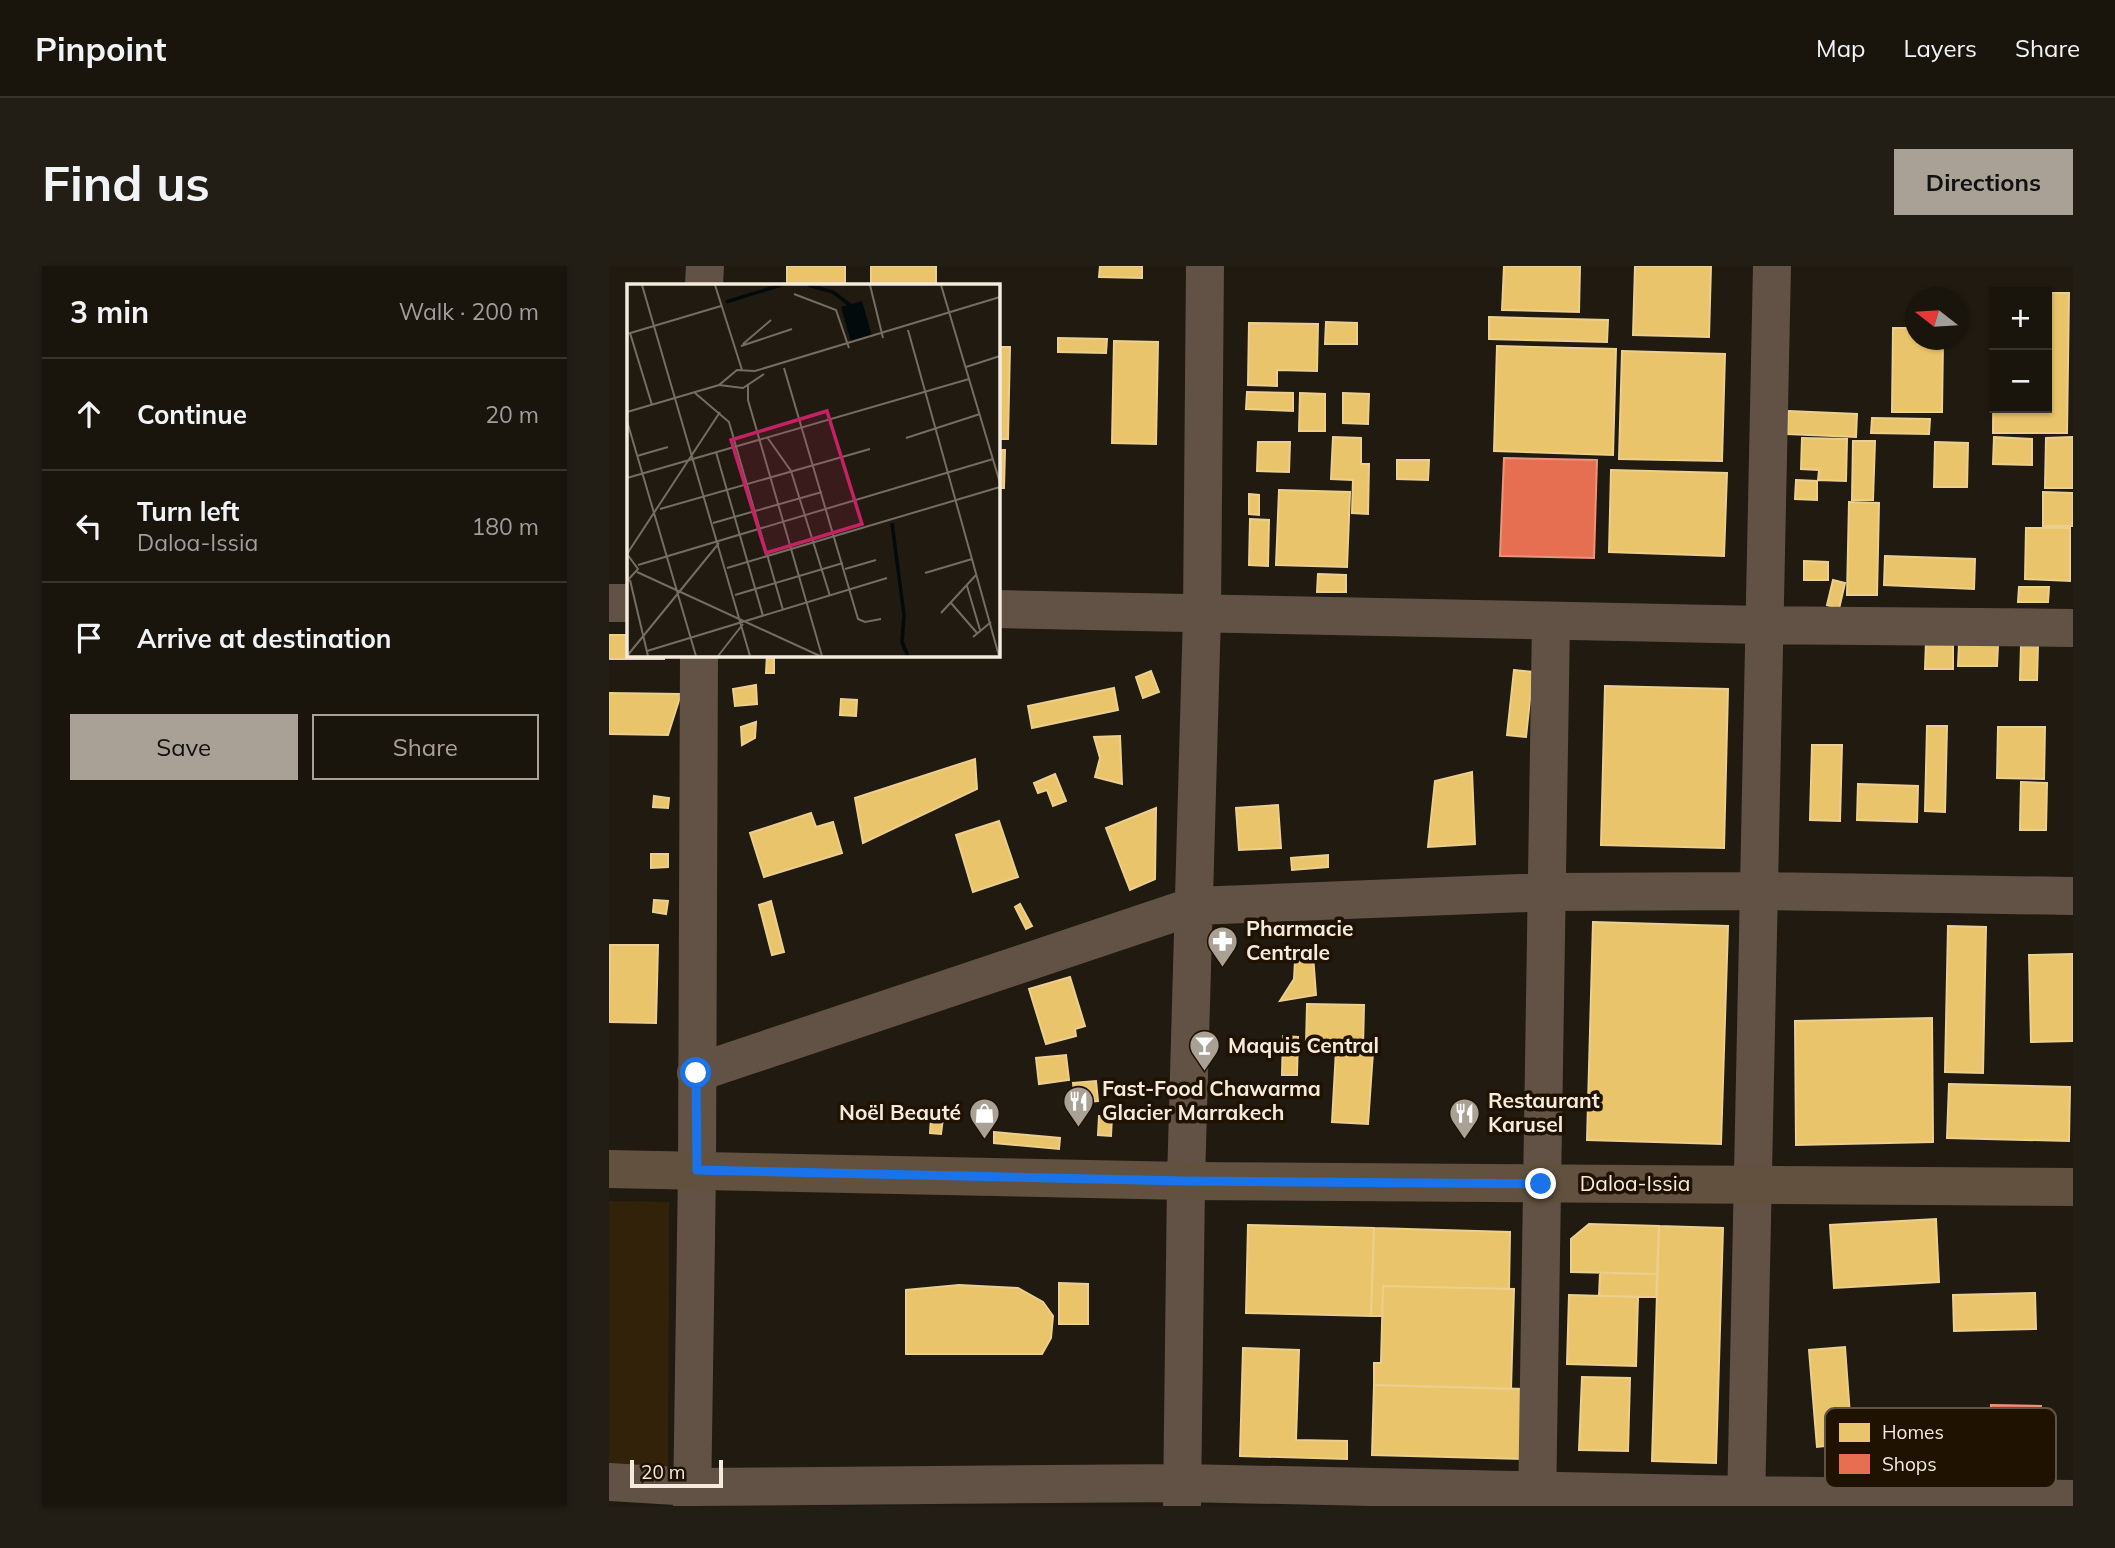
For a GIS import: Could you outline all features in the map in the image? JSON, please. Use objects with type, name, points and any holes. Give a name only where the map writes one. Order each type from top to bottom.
[{"type":"main road","name":"Daloa-Issia","points":[[609,1169],[1186,1181],[2073,1186]]},
{"type":"street","points":[[704,284],[705,266]]},
{"type":"street","points":[[1183,1494],[1186,1181],[1202,614],[1205,266]]},
{"type":"street","points":[[1746,1501],[1772,266]]},
{"type":"street","points":[[609,603],[627,603]]},
{"type":"street","points":[[999,609],[1763,625],[2073,628]]},
{"type":"street","points":[[1537,1498],[1551,621]]},
{"type":"street","points":[[692,1497],[697,1170],[699,656]]},
{"type":"street","points":[[696,1073],[1194,906],[1548,892],[1758,891],[2073,896]]},
{"type":"street","points":[[609,1482],[692,1497],[1183,1494],[1746,1501],[2073,1499]]},
{"type":"shaded area","points":[[609,1201],[669,1202],[668,1469],[609,1467]]},
{"type":"building: Homes","points":[[787,266],[845,266],[845,284],[787,284]]},
{"type":"building: Homes","points":[[871,266],[936,266],[936,284],[871,284]]},
{"type":"building: Homes","points":[[1100,266],[1142,266],[1142,278],[1099,277]]},
{"type":"building: Homes","points":[[1504,266],[1580,266],[1579,312],[1502,310]]},
{"type":"building: Homes","points":[[1635,266],[1711,266],[1709,337],[1633,335]]},
{"type":"building: Homes","points":[[2052,293],[2069,293],[2067,433],[1993,433],[1993,413],[2052,413]]},
{"type":"building: Homes","points":[[1489,317],[1608,320],[1607,342],[1489,339]]},
{"type":"building: Homes","points":[[1326,322],[1357,323],[1357,344],[1325,344]]},
{"type":"building: Homes","points":[[1249,323],[1318,324],[1317,371],[1277,370],[1277,386],[1248,385]]},
{"type":"building: Homes","points":[[1893,328],[1905,328],[1905,350],[1943,350],[1942,412],[1892,412]]},
{"type":"building: Homes","points":[[1058,338],[1107,339],[1106,353],[1058,352]]},
{"type":"building: Homes","points":[[1114,341],[1158,342],[1156,444],[1112,443]]},
{"type":"building: Homes","points":[[1497,346],[1616,349],[1613,455],[1494,451]]},
{"type":"building: Homes","points":[[999,347],[1010,347],[1008,439],[999,439]]},
{"type":"building: Homes","points":[[1622,351],[1725,354],[1722,461],[1619,459]]},
{"type":"building: Homes","points":[[1247,392],[1293,393],[1293,411],[1246,409]]},
{"type":"building: Homes","points":[[1300,393],[1325,394],[1325,431],[1299,431]]},
{"type":"building: Homes","points":[[1343,393],[1369,394],[1368,424],[1343,423]]},
{"type":"building: Homes","points":[[1788,411],[1857,414],[1856,437],[1787,434]]},
{"type":"building: Homes","points":[[1872,418],[1930,419],[1929,434],[1871,433]]},
{"type":"building: Homes","points":[[1333,437],[1361,438],[1361,464],[1369,464],[1368,514],[1352,513],[1353,480],[1331,479]]},
{"type":"building: Homes","points":[[1994,437],[2032,439],[2032,465],[1993,464]]},
{"type":"building: Homes","points":[[2073,437],[2073,488],[2045,488],[2046,438]]},
{"type":"building: Homes","points":[[1802,438],[1847,439],[1846,481],[1818,480],[1819,470],[1801,469]]},
{"type":"building: Homes","points":[[1853,441],[1875,441],[1873,500],[1852,500]]},
{"type":"building: Homes","points":[[1258,442],[1290,442],[1289,472],[1257,471]]},
{"type":"building: Homes","points":[[1935,442],[1968,443],[1967,487],[1934,487]]},
{"type":"building: Homes","points":[[999,450],[1005,450],[1004,488],[999,488]]},
{"type":"building: Homes","points":[[1397,460],[1429,460],[1428,480],[1397,479]]},
{"type":"building: Homes","points":[[1611,470],[1727,473],[1724,556],[1609,552]]},
{"type":"building: Homes","points":[[1796,480],[1817,481],[1817,500],[1795,499]]},
{"type":"building: Homes","points":[[1279,490],[1350,492],[1347,567],[1276,565]]},
{"type":"building: Homes","points":[[2043,492],[2073,493],[2073,526],[2043,526]]},
{"type":"building: Homes","points":[[1249,494],[1259,495],[1259,515],[1249,514]]},
{"type":"building: Homes","points":[[1849,502],[1879,503],[1877,595],[1847,595]]},
{"type":"building: Homes","points":[[1250,519],[1269,520],[1268,566],[1249,565]]},
{"type":"building: Homes","points":[[2026,528],[2070,528],[2070,581],[2025,579]]},
{"type":"building: Homes","points":[[1885,556],[1975,559],[1974,589],[1884,585]]},
{"type":"building: Homes","points":[[1804,561],[1828,562],[1828,580],[1804,580]]},
{"type":"building: Homes","points":[[1318,574],[1346,575],[1346,592],[1317,592]]},
{"type":"building: Homes","points":[[1833,580],[1845,583],[1839,609],[1827,605]]},
{"type":"building: Homes","points":[[2019,587],[2049,587],[2048,602],[2018,602]]},
{"type":"building: Homes","points":[[609,635],[627,635],[627,656],[664,656],[664,659],[609,659]]},
{"type":"building: Homes","points":[[1926,641],[1953,642],[1953,669],[1925,669]]},
{"type":"building: Homes","points":[[1959,644],[1998,645],[1997,666],[1958,666]]},
{"type":"building: Homes","points":[[2021,645],[2038,645],[2037,680],[2020,680]]},
{"type":"building: Homes","points":[[767,656],[774,656],[774,673],[766,673]]},
{"type":"building: Homes","points":[[1514,670],[1533,672],[1526,737],[1507,735]]},
{"type":"building: Homes","points":[[1151,671],[1159,692],[1143,698],[1136,677]]},
{"type":"building: Homes","points":[[756,685],[757,704],[735,706],[733,689]]},
{"type":"building: Homes","points":[[1605,686],[1728,689],[1724,848],[1601,845]]},
{"type":"building: Homes","points":[[1114,688],[1118,710],[1032,728],[1028,706]]},
{"type":"building: Homes","points":[[609,693],[681,694],[668,735],[609,734]]},
{"type":"building: Homes","points":[[841,699],[857,700],[856,716],[840,715]]},
{"type":"building: Homes","points":[[756,722],[755,738],[742,745],[741,727]]},
{"type":"building: Homes","points":[[1927,726],[1947,726],[1945,812],[1925,811]]},
{"type":"building: Homes","points":[[1998,727],[2045,727],[2044,779],[1997,778]]},
{"type":"building: Homes","points":[[1120,736],[1122,784],[1095,777],[1100,758],[1094,737]]},
{"type":"building: Homes","points":[[1812,745],[1842,745],[1840,821],[1810,820]]},
{"type":"building: Homes","points":[[975,759],[977,789],[863,843],[855,798]]},
{"type":"building: Homes","points":[[1472,772],[1475,844],[1428,847],[1435,781]]},
{"type":"building: Homes","points":[[1055,774],[1066,801],[1053,806],[1047,790],[1038,793],[1034,783]]},
{"type":"building: Homes","points":[[2021,782],[2047,783],[2046,830],[2020,830]]},
{"type":"building: Homes","points":[[1858,784],[1918,786],[1917,822],[1857,820]]},
{"type":"building: Homes","points":[[654,796],[669,798],[668,808],[653,807]]},
{"type":"building: Homes","points":[[1278,805],[1281,848],[1239,850],[1236,808]]},
{"type":"building: Homes","points":[[1156,808],[1155,879],[1130,890],[1106,828]]},
{"type":"building: Homes","points":[[811,813],[816,827],[833,822],[842,853],[764,877],[750,833]]},
{"type":"building: Homes","points":[[999,821],[1018,877],[973,892],[956,835]]},
{"type":"building: Homes","points":[[651,854],[668,854],[668,867],[651,868]]},
{"type":"building: Homes","points":[[1328,855],[1328,867],[1292,870],[1291,858]]},
{"type":"building: Homes","points":[[654,900],[668,901],[666,914],[653,912]]},
{"type":"building: Homes","points":[[771,901],[784,952],[772,955],[759,905]]},
{"type":"building: Homes","points":[[1020,904],[1032,926],[1026,929],[1015,907]]},
{"type":"building: Homes","points":[[1593,922],[1728,926],[1721,1144],[1587,1140]]},
{"type":"building: Homes","points":[[1948,926],[1986,927],[1983,1073],[1945,1072]]},
{"type":"building: Homes","points":[[610,945],[658,945],[656,1023],[609,1022]]},
{"type":"building: Homes","points":[[2073,954],[2073,1041],[2031,1042],[2029,955]]},
{"type":"building: Homes","points":[[1313,955],[1316,995],[1280,1001],[1294,979],[1295,961]]},
{"type":"building: Homes","points":[[1070,977],[1085,1026],[1075,1029],[1076,1036],[1046,1044],[1029,989]]},
{"type":"building: Homes","points":[[1307,1004],[1364,1005],[1363,1047],[1306,1046]]},
{"type":"building: Homes","points":[[1932,1018],[1933,1142],[1796,1145],[1795,1021]]},
{"type":"building: Homes","points":[[1283,1036],[1298,1037],[1297,1075],[1282,1075]]},
{"type":"building: Homes","points":[[1336,1050],[1373,1052],[1368,1124],[1332,1122]]},
{"type":"building: Homes","points":[[1066,1055],[1069,1080],[1039,1084],[1036,1058]]},
{"type":"building: Homes","points":[[1096,1081],[1098,1101],[1075,1103],[1073,1083]]},
{"type":"building: Homes","points":[[1949,1084],[2070,1087],[2069,1141],[1947,1138]]},
{"type":"building: Homes","points":[[1099,1116],[1112,1116],[1111,1136],[1098,1135]]},
{"type":"building: Homes","points":[[931,1117],[943,1118],[941,1134],[930,1133]]},
{"type":"building: Homes","points":[[994,1132],[1060,1138],[1059,1149],[994,1143]]},
{"type":"building: Homes","points":[[1936,1219],[1939,1282],[1834,1288],[1830,1225]]},
{"type":"building: Homes","points":[[1589,1224],[1659,1226],[1657,1274],[1571,1272],[1571,1239]]},
{"type":"building: Homes","points":[[1248,1225],[1374,1228],[1371,1316],[1246,1313]]},
{"type":"building: Homes","points":[[1659,1226],[1723,1228],[1716,1463],[1652,1461]]},
{"type":"building: Homes","points":[[1374,1228],[1510,1232],[1509,1289],[1383,1286],[1382,1316],[1371,1316]]},
{"type":"building: Homes","points":[[1600,1273],[1657,1274],[1656,1297],[1599,1296]]},
{"type":"building: Homes","points":[[1059,1283],[1088,1284],[1088,1324],[1059,1324]]},
{"type":"building: Homes","points":[[959,1285],[1018,1288],[1043,1302],[1053,1316],[1051,1338],[1042,1354],[906,1354],[906,1290]]},
{"type":"building: Homes","points":[[1383,1286],[1514,1289],[1511,1389],[1374,1385],[1374,1363],[1381,1363]]},
{"type":"building: Homes","points":[[2035,1293],[2036,1329],[1954,1331],[1953,1295]]},
{"type":"building: Homes","points":[[1569,1295],[1638,1297],[1636,1366],[1567,1364]]},
{"type":"building: Homes","points":[[1845,1347],[1849,1408],[1825,1408],[1825,1446],[1817,1447],[1809,1350]]},
{"type":"building: Homes","points":[[1243,1348],[1299,1350],[1296,1440],[1347,1441],[1347,1459],[1240,1456]]},
{"type":"building: Homes","points":[[1582,1377],[1630,1378],[1628,1451],[1579,1450]]},
{"type":"building: Homes","points":[[1374,1385],[1526,1389],[1523,1459],[1372,1455]]},
{"type":"building: Shops","points":[[1504,458],[1597,460],[1594,558],[1500,556]]},
{"type":"building: Shops","points":[[1991,1405],[2041,1406],[2041,1408],[1991,1408]]},
{"type":"place","name":"Pharmacie Centrale","points":[[1223,968]]},
{"type":"place","name":"Maquis Central","points":[[1205,1073]]},
{"type":"place","name":"Fast-Food Chawarma Glacier Marrakech","points":[[1079,1128]]},
{"type":"place","name":"Noël Beauté","points":[[984,1140]]},
{"type":"place","name":"Restaurant Karusel","points":[[1465,1140]]},
{"type":"route","points":[[696,1073],[697,1170],[1186,1181],[1541,1184]]}]
